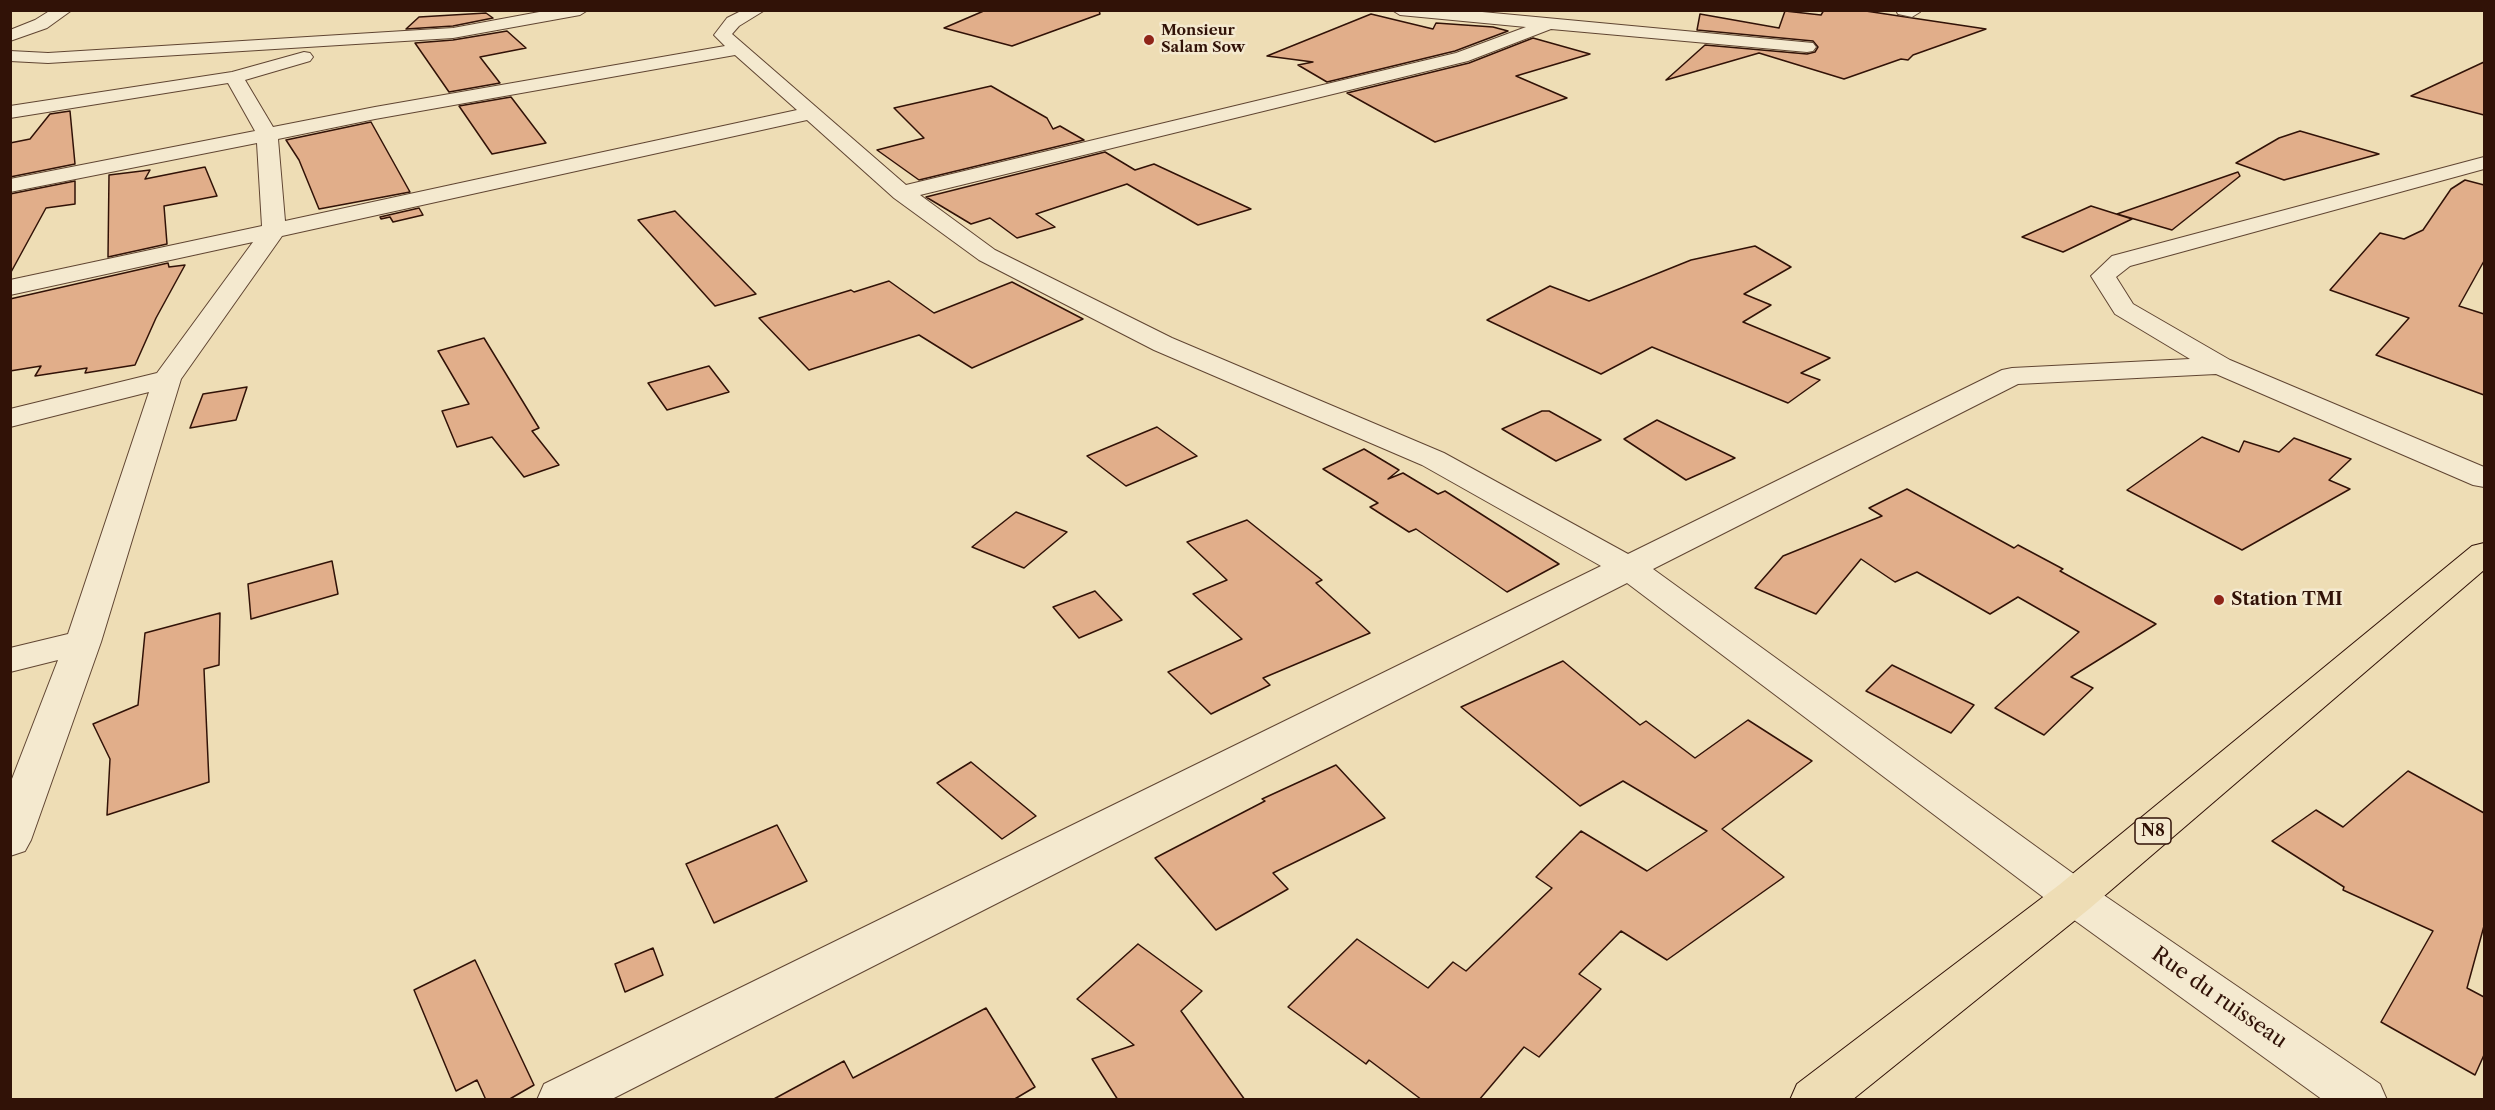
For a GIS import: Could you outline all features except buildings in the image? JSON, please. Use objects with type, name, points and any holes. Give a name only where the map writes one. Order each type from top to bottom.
[{"type":"main road","name":"N8","points":[[1814,1100],[2074,897],[2484,553]]},
{"type":"street","points":[[10,36],[41,24],[64,10]]},
{"type":"street","points":[[10,56],[48,58],[453,33],[580,10]]},
{"type":"street","points":[[739,49],[723,35],[733,22],[757,10]]},
{"type":"street","points":[[1400,10],[1807,47]]},
{"type":"street","points":[[1601,28],[1622,16]]},
{"type":"street","points":[[902,193],[1462,57],[1548,24]]},
{"type":"street","points":[[10,112],[234,77],[360,40]]},
{"type":"street","points":[[10,186],[375,113],[739,49]]},
{"type":"street","name":"Rue du ruisseau","points":[[739,49],[902,193],[987,255],[1163,344],[1433,459],[1629,568],[2074,897],[2363,1100]]},
{"type":"street","points":[[10,840],[83,642],[167,379],[274,230],[267,134],[234,77]]},
{"type":"street","points":[[10,288],[812,113]]},
{"type":"street","points":[[2484,163],[2121,261],[2103,276],[2124,309],[2220,366],[2484,478]]},
{"type":"street","points":[[561,1100],[610,1088],[1629,568],[2012,376],[2220,366]]},
{"type":"street","points":[[10,418],[167,379]]},
{"type":"street","points":[[10,660],[83,642]]},
{"type":"place","name":"Monsieur Salam Sow","points":[[1149,40]]},
{"type":"place","name":"Station TMI","points":[[2219,600]]}]
